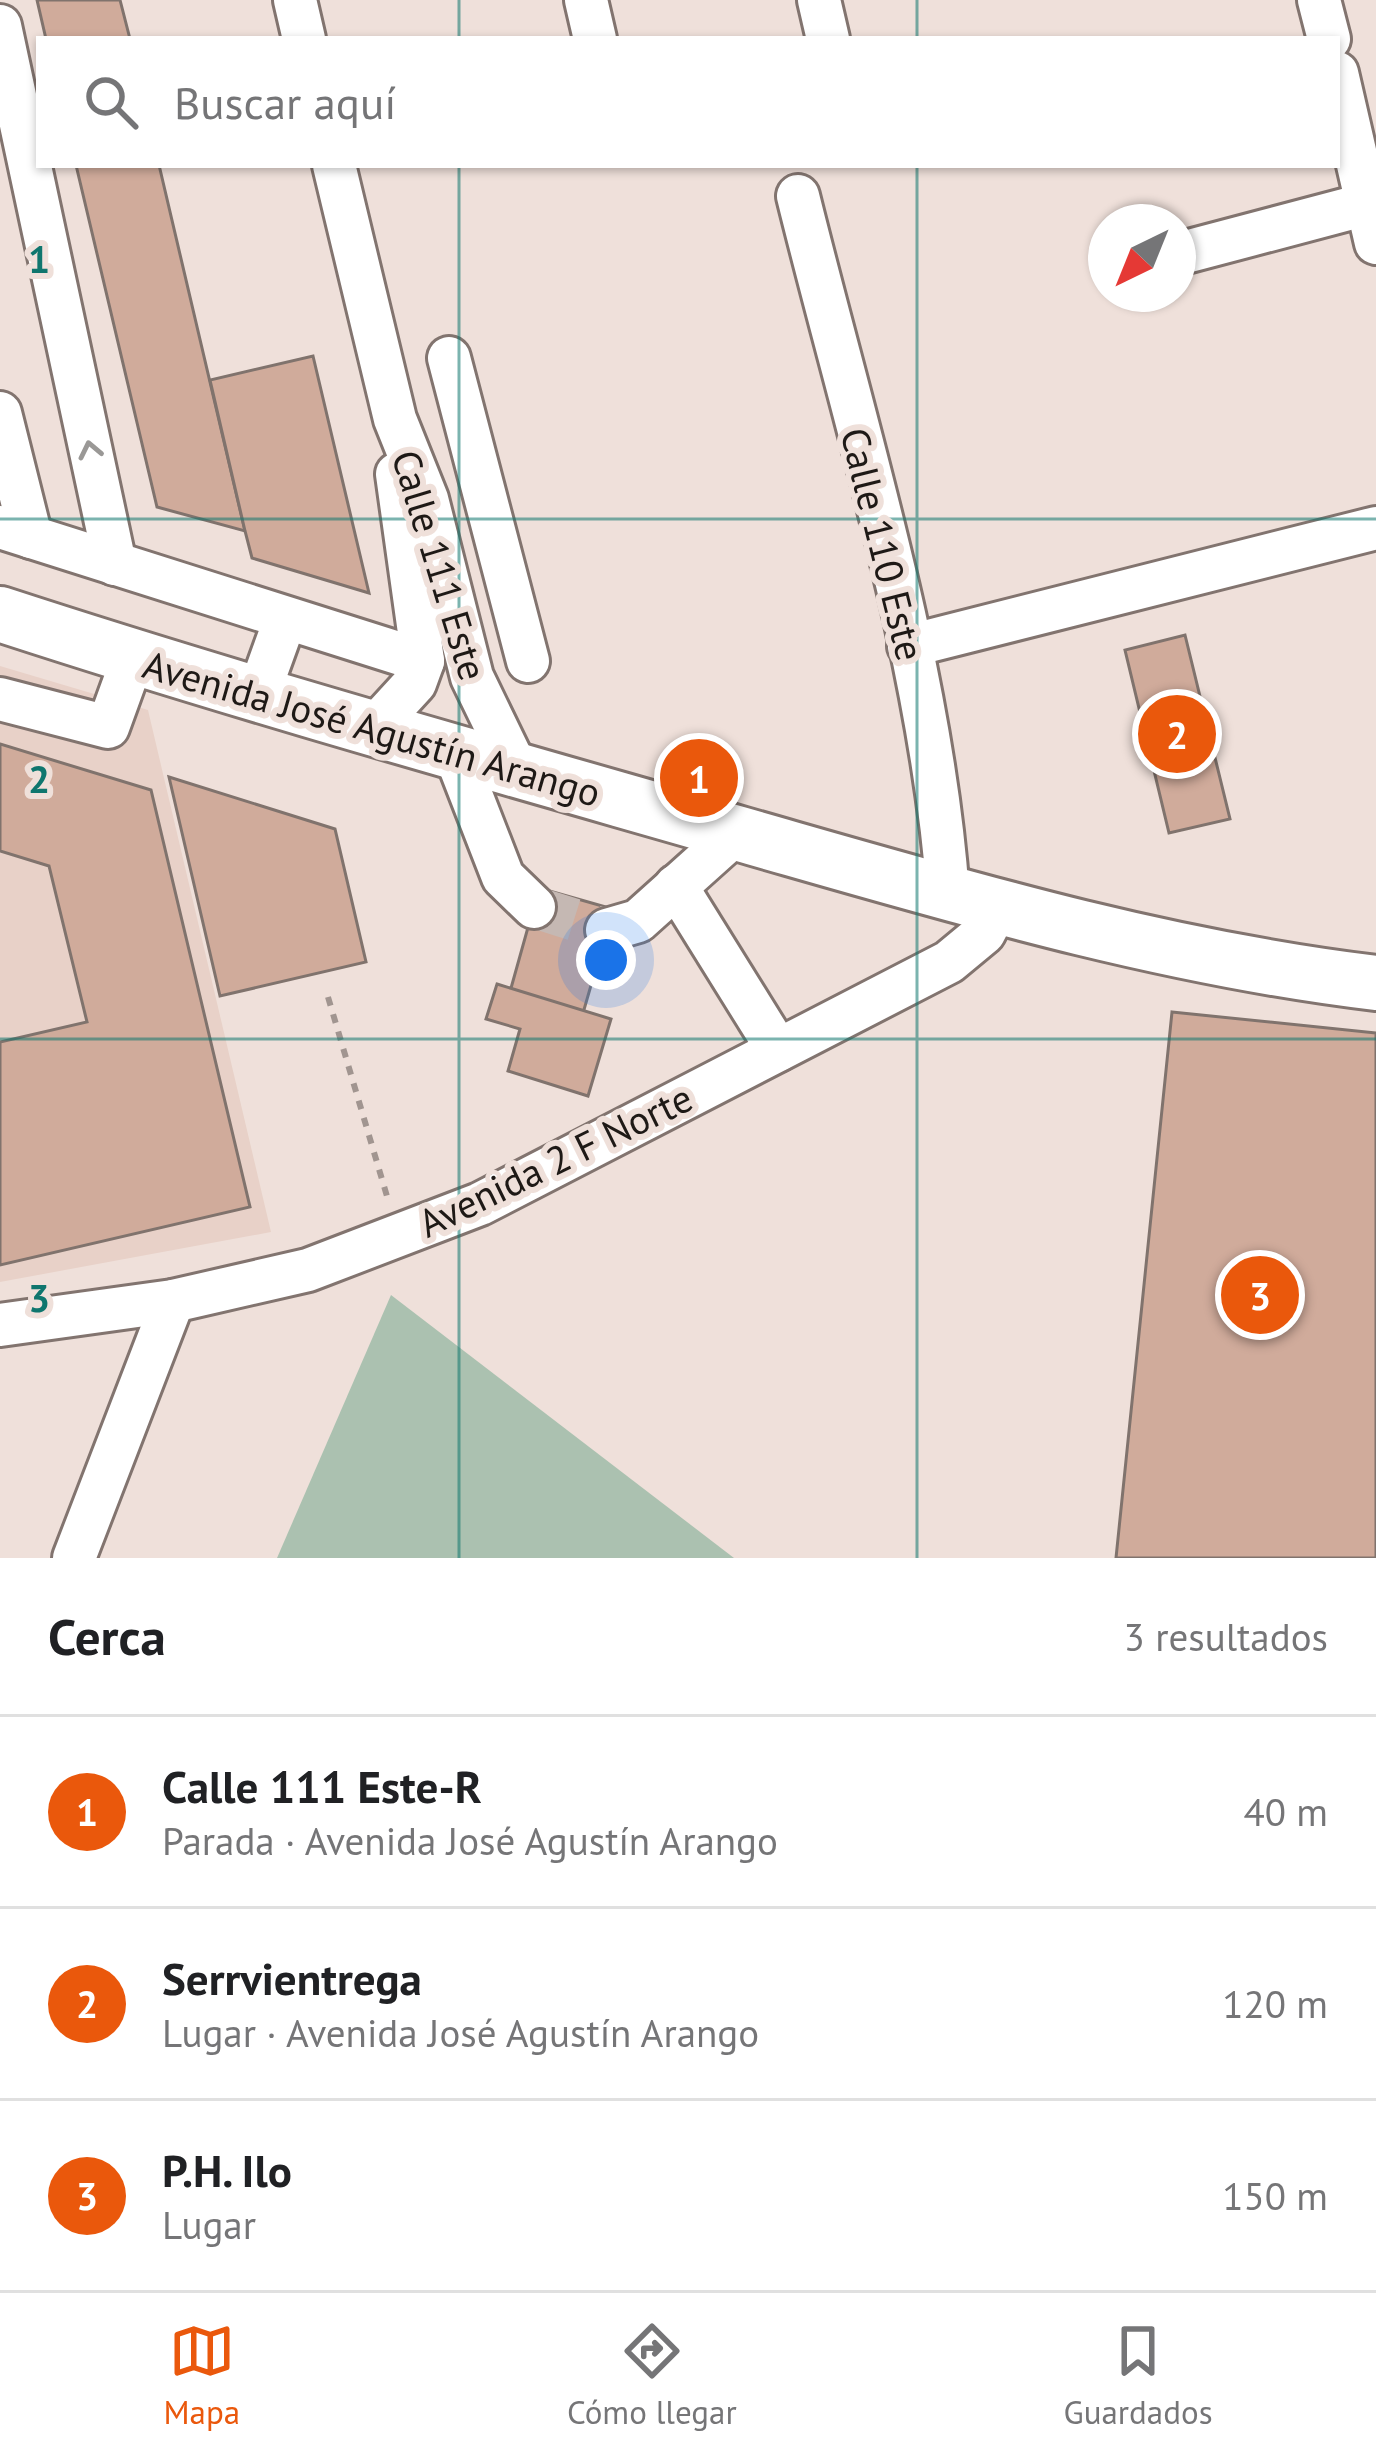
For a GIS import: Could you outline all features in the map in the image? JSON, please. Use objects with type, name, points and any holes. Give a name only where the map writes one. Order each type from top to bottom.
[{"type":"main road","name":"Avenida José Agustín Arango","points":[[0,614],[370,731],[972,903],[1285,972],[1376,982]]},
{"type":"street","points":[[295,0],[303,36]]},
{"type":"street","points":[[586,0],[594,36]]},
{"type":"street","points":[[819,0],[827,36]]},
{"type":"street","points":[[1319,0],[1328,36]]},
{"type":"street","points":[[0,26],[115,564]]},
{"type":"street","points":[[1196,251],[1372,224],[1340,86]]},
{"type":"street","name":"Calle 111 Este","points":[[335,168],[395,419],[427,499],[472,677],[518,774]]},
{"type":"street","name":"Calle 110 Este","points":[[798,196],[934,768],[972,903]]},
{"type":"street","points":[[449,358],[528,661]]},
{"type":"street","points":[[0,412],[16,532],[423,661]]},
{"type":"street","name":"Calle 111 Este","points":[[370,731],[415,683],[423,661],[423,633],[399,501],[395,419]]},
{"type":"street","points":[[908,646],[1376,529]]},
{"type":"street","points":[[453,600],[506,588]]},
{"type":"street","points":[[258,695],[285,620]]},
{"type":"street","points":[[0,699],[98,729],[107,727],[133,658]]},
{"type":"street","points":[[456,756],[503,877],[533,907]]},
{"type":"street","points":[[607,930],[638,921],[736,833]]},
{"type":"street","points":[[676,886],[778,1050]]},
{"type":"street","name":"Avenida 2 F Norte","points":[[0,1325],[173,1301],[308,1270],[480,1204],[949,962],[984,933],[972,903]]},
{"type":"street","points":[[74,1558],[173,1301]]},
{"type":"path","points":[[328,997],[398,1236]]},
{"type":"shaded area","points":[[0,666],[148,710],[271,1232],[0,1282]]},
{"type":"green space","points":[[391,1295],[734,1558],[277,1558]]},
{"type":"building","points":[[37,0],[120,0],[129,36],[45,36]]},
{"type":"building","points":[[77,168],[160,168],[245,531],[157,507]]},
{"type":"building","points":[[313,356],[369,593],[252,558],[245,531],[210,380]]},
{"type":"building","points":[[1185,635],[1230,819],[1169,833],[1125,650]]},
{"type":"building","points":[[0,744],[151,790],[250,1207],[0,1265],[0,1042],[87,1022],[49,866],[0,851]]},
{"type":"building","points":[[169,777],[335,829],[366,962],[220,996]]},
{"type":"building","points":[[539,888],[613,909],[579,1027],[506,1006]]},
{"type":"building","points":[[497,984],[611,1019],[588,1096],[508,1071],[520,1029],[486,1019]]},
{"type":"building","points":[[1172,1012],[1376,1033],[1376,1558],[1116,1558]]},
{"type":"tunnel","points":[[534,907],[607,930]]},
{"type":"place","name":"Serrvientrega","points":[[1177,734]]},
{"type":"place","name":"Calle 111 Este-R","points":[[699,778]]},
{"type":"place","name":"P.H. Ilo","points":[[1260,1295]]}]
